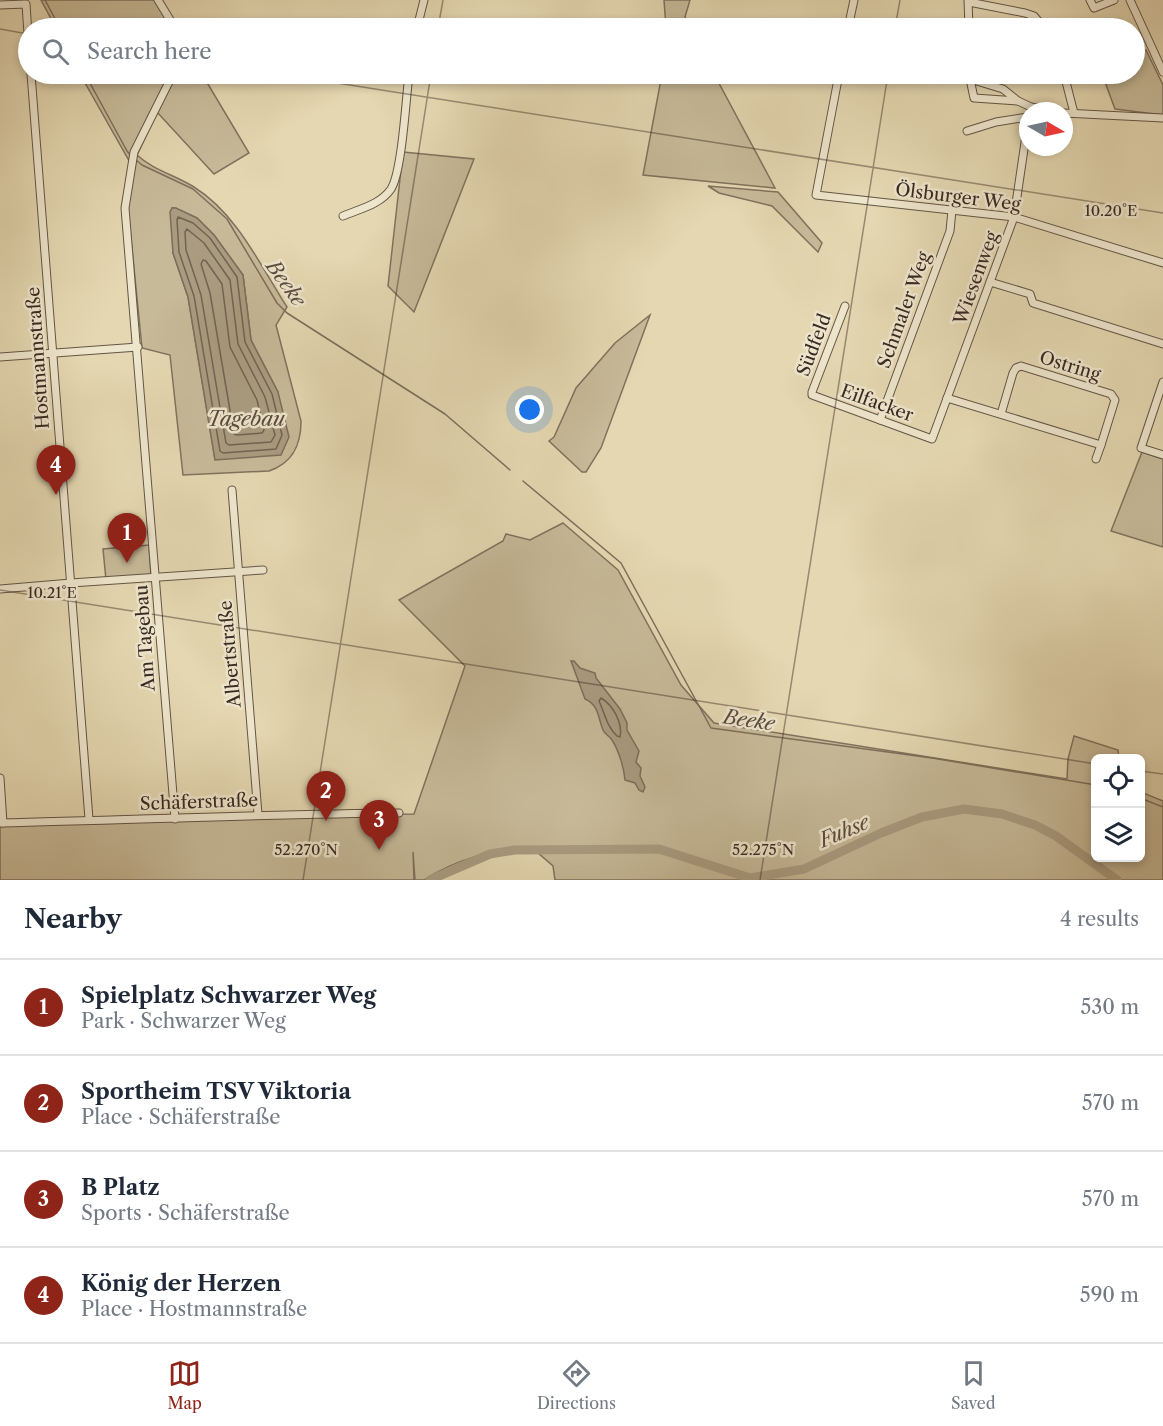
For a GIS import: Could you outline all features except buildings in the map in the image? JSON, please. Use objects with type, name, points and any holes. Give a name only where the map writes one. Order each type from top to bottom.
[{"type":"street","points":[[158,0],[169,18]]},
{"type":"street","points":[[420,18],[424,0]]},
{"type":"street","points":[[850,18],[854,0]]},
{"type":"street","points":[[1090,0],[1094,8],[1114,0]]},
{"type":"street","points":[[1130,0],[1138,18]]},
{"type":"street","points":[[969,18],[968,1],[1025,13],[1036,18]]},
{"type":"street","points":[[0,5],[26,4],[27,18]]},
{"type":"street","points":[[1145,33],[1163,72]]},
{"type":"street","name":"Hostmannstraße","points":[[32,84],[89,819]]},
{"type":"street","name":"Am Tagebau","points":[[167,84],[134,152],[125,208],[175,819]]},
{"type":"street","points":[[343,216],[371,206],[391,189],[398,171],[408,84]]},
{"type":"street","name":"Ölsburger Weg","points":[[837,84],[816,195],[1014,217],[1163,263]]},
{"type":"street","points":[[971,84],[974,98],[1018,101]]},
{"type":"street","points":[[992,84],[1003,88],[1018,101]]},
{"type":"street","points":[[1068,84],[1074,113],[1163,118]]},
{"type":"street","points":[[967,131],[996,122],[1019,120]]},
{"type":"street","name":"Wiesenweg","points":[[932,439],[1014,217],[1023,156]]},
{"type":"street","name":"Schmaler Weg","points":[[880,420],[950,231],[952,210]]},
{"type":"street","points":[[990,282],[1030,294],[1033,303],[1163,345]]},
{"type":"street","name":"Südfeld","points":[[812,395],[845,306]]},
{"type":"street","points":[[0,357],[138,347]]},
{"type":"street","name":"Ostring","points":[[1001,414],[1013,373],[1021,366],[1111,394],[1115,400],[1096,459]]},
{"type":"street","points":[[1163,382],[1141,448],[1163,455]]},
{"type":"street","name":"Eilfacker","points":[[812,395],[932,439]]},
{"type":"street","points":[[947,398],[1101,445]]},
{"type":"street","name":"Albertstraße","points":[[232,490],[258,814]]},
{"type":"street","points":[[0,590],[263,570]]},
{"type":"street","points":[[0,778],[2,823]]},
{"type":"street","name":"Schäferstraße","points":[[2,823],[89,819],[175,819],[258,814],[399,813]]},
{"type":"shaded area","points":[[41,0],[157,0],[168,18],[51,18]]},
{"type":"shaded area","points":[[664,0],[690,0],[686,18],[665,18]]},
{"type":"shaded area","points":[[1145,50],[1163,85],[1163,115],[1115,109],[1106,84],[1145,84]]},
{"type":"shaded area","points":[[86,84],[208,84],[249,153],[214,174],[157,112],[137,155],[150,165],[194,187],[223,211],[246,241],[287,307],[276,325],[301,421],[301,430],[294,452],[277,468],[269,471],[183,475],[170,355],[142,348],[128,208],[132,166]],"holes":[[[172,208],[197,218],[214,235],[243,275],[251,340],[278,392],[215,459],[188,297],[173,253]]]},
{"type":"shaded area","points":[[660,84],[719,84],[775,188],[643,175]]},
{"type":"shaded area","points":[[403,152],[474,159],[414,312],[388,286]]},
{"type":"shaded area","points":[[708,186],[778,192],[822,243],[818,252],[772,206],[719,193]]},
{"type":"shaded area","points":[[650,315],[601,448],[586,472],[582,472],[549,441],[554,437],[576,388],[615,343]]},
{"type":"shaded area","points":[[1142,452],[1163,459],[1163,547],[1111,531]]},
{"type":"shaded area","points":[[563,523],[618,570],[681,685],[714,723],[1067,779],[1068,759],[1074,736],[1118,750],[1118,754],[1091,754],[1091,862],[1145,862],[1145,794],[1163,801],[1163,880],[555,880],[553,866],[531,847],[504,849],[476,856],[424,880],[415,880],[413,852],[414,880],[0,880],[0,824],[414,814],[465,666],[399,600],[503,541],[506,534],[530,540]]},
{"type":"shaded area","points":[[149,545],[151,577],[106,580],[103,549]]},
{"type":"water","name":"Tagebau","points":[[172,208],[197,218],[214,235],[243,275],[251,340],[278,392],[289,437],[281,455],[215,460],[188,297],[173,253],[170,212]]},
{"type":"water","points":[[571,661],[574,661],[580,668],[595,673],[596,678],[620,709],[627,723],[627,730],[639,751],[636,762],[641,768],[640,776],[645,787],[643,792],[635,783],[625,780],[617,749],[604,732],[596,708],[585,699]]},
{"type":"waterway","name":"Beeke","points":[[45,0],[55,18]]},
{"type":"waterway","name":"Beeke","points":[[90,84],[131,156]]},
{"type":"waterway","name":"Beeke","points":[[135,159],[142,165],[193,189],[227,219],[277,303],[287,313],[445,414],[510,470]]},
{"type":"waterway","name":"Beeke","points":[[523,481],[621,563],[711,728],[932,758],[1091,784]]},
{"type":"waterway","name":"Beeke","points":[[1145,800],[1163,807]]},
{"type":"waterway","name":"Fuhse","points":[[430,880],[490,854],[515,850],[659,849],[750,878],[804,869],[881,833],[922,817],[964,809],[1002,814],[1035,825],[1056,836],[1117,880]]},
{"type":"place","name":"König der Herzen","points":[[56,495]]},
{"type":"place","name":"Spielplatz Schwarzer Weg","points":[[127,563]]},
{"type":"place","name":"Sportheim TSV Viktoria","points":[[326,821]]},
{"type":"place","name":"B Platz","points":[[379,850]]}]
